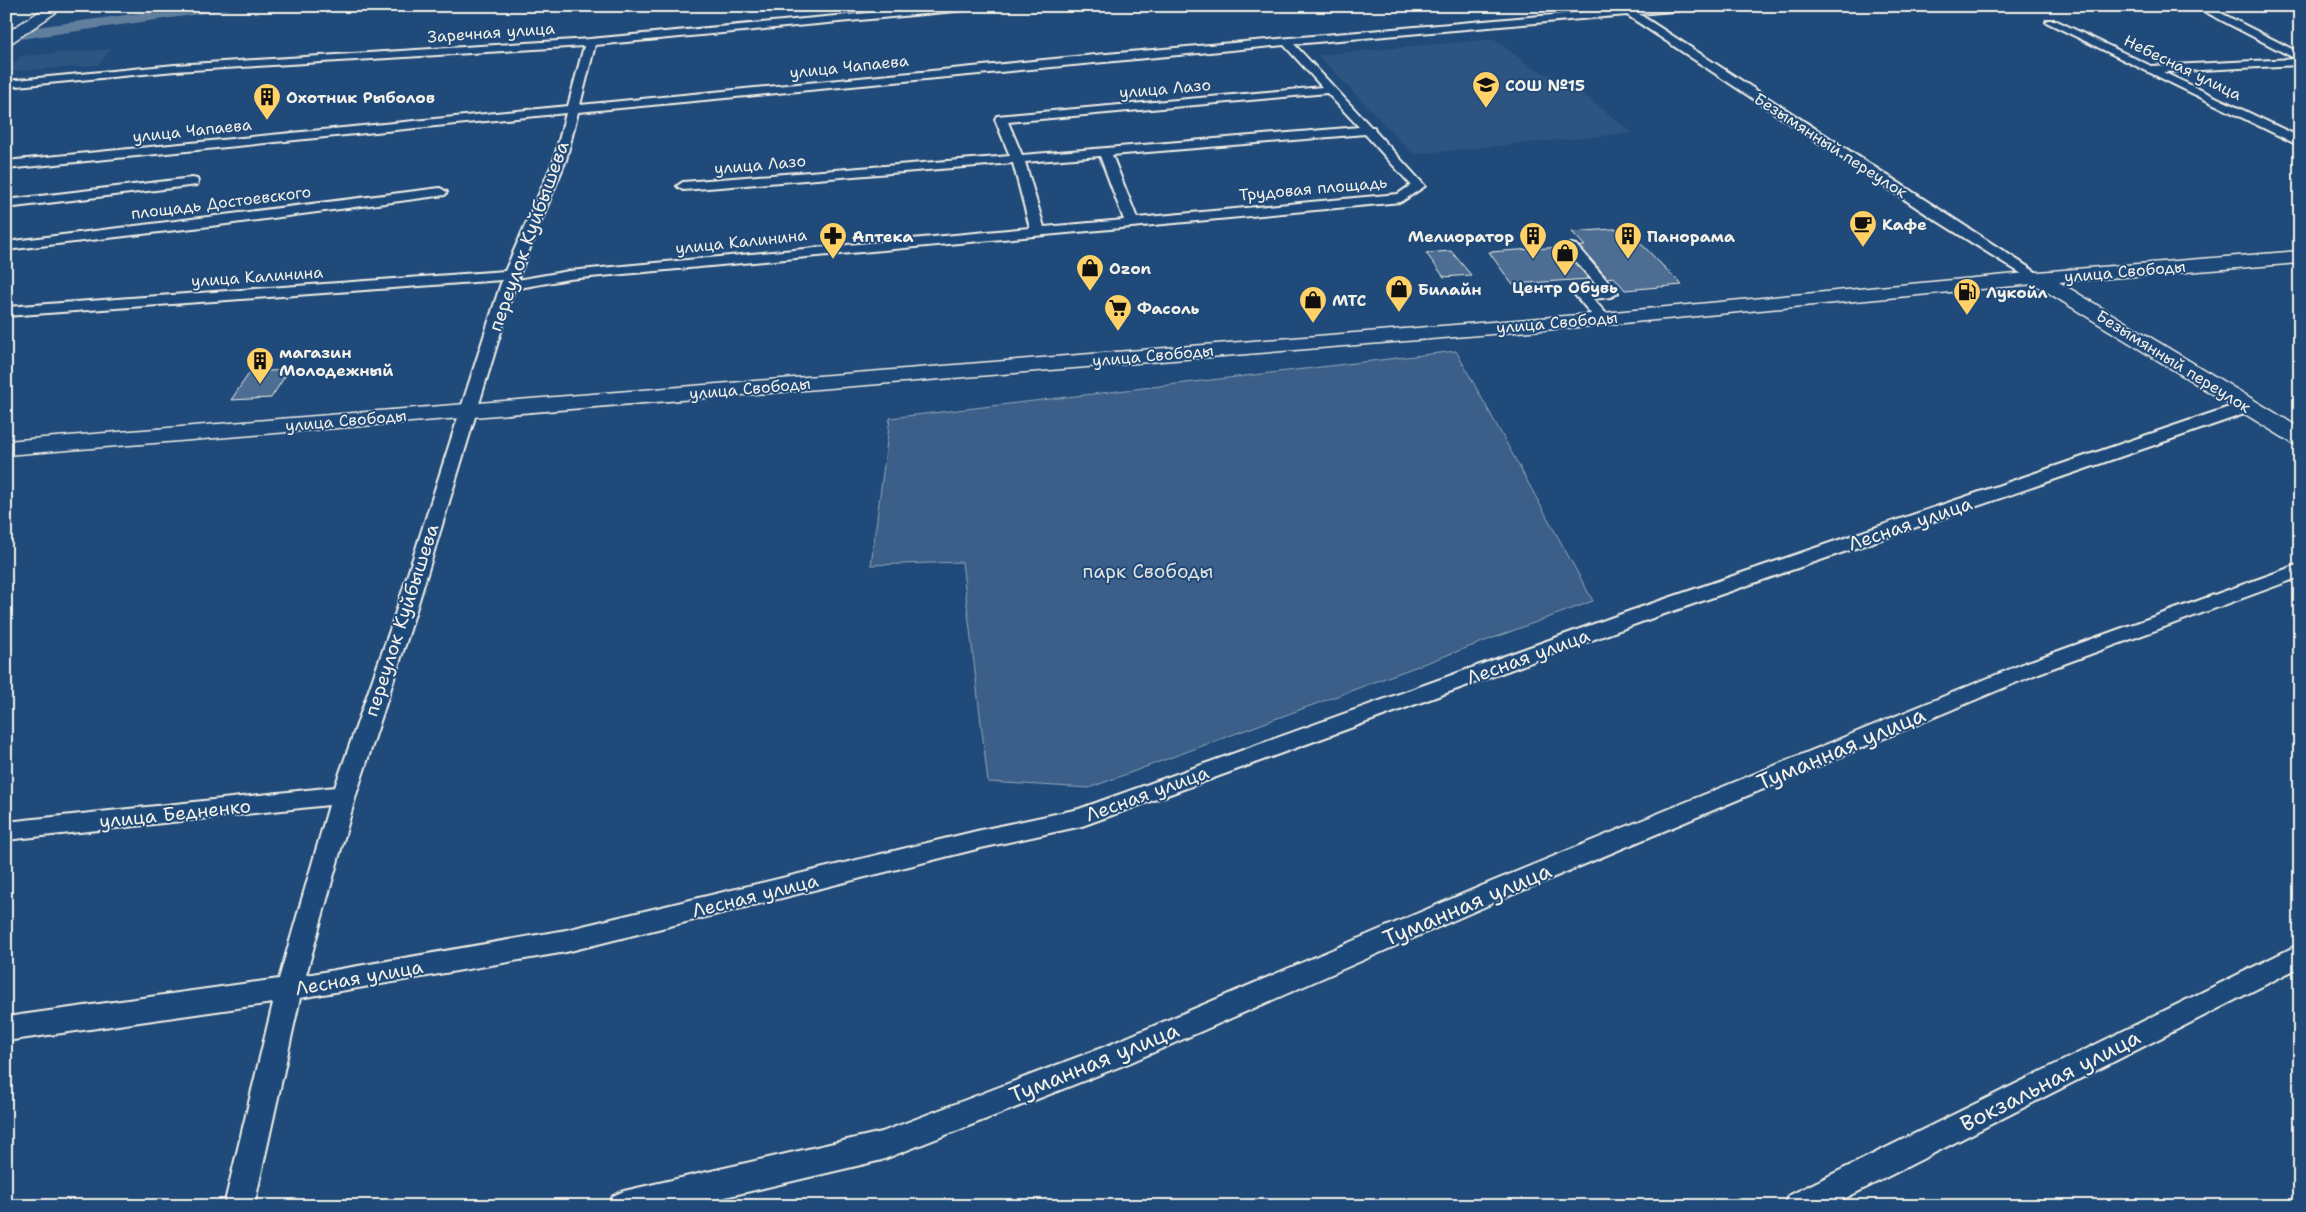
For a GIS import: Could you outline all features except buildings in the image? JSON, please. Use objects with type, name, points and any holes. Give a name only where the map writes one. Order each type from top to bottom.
[{"type":"main road","points":[[6,40],[58,6]]},
{"type":"main road","name":"улица Свободы","points":[[6,448],[1603,319],[2038,278],[2300,257]]},
{"type":"main road","name":"Безымянный переулок","points":[[2038,278],[2300,438]]},
{"type":"street","name":"Заречная улица","points":[[6,84],[175,68],[590,42],[977,6]]},
{"type":"street","name":"улица Чапаева","points":[[6,165],[1625,9],[1695,6]]},
{"type":"street","points":[[2199,6],[2300,57]]},
{"type":"street","name":"Безымянный переулок","points":[[1625,9],[1936,214],[2038,278]]},
{"type":"street","name":"Небесная улица","points":[[2051,22],[2300,142]]},
{"type":"street","name":"Трудовая площадь","points":[[1038,231],[1401,198],[1419,186],[1370,130],[1286,41]]},
{"type":"street","name":"переулок Куйбышева","points":[[238,1206],[289,989],[344,795],[400,630],[509,280],[560,160],[590,42]]},
{"type":"street","points":[[2150,69],[2300,62]]},
{"type":"street","name":"улица Лазо","points":[[683,186],[1018,159],[1001,119],[1332,89]]},
{"type":"street","points":[[1038,231],[1018,159],[1370,130]]},
{"type":"street","points":[[1104,152],[1132,222]]},
{"type":"street","name":"площадь Достоевского","points":[[6,204],[128,188],[192,182]]},
{"type":"street","name":"площадь Достоевского","points":[[6,246],[440,192]]},
{"type":"street","name":"улица Калинина","points":[[6,312],[509,280],[1038,231]]},
{"type":"street","points":[[1570,248],[1610,293],[1582,295],[1603,319]]},
{"type":"street","name":"Лесная улица","points":[[6,1029],[289,989],[566,941],[982,839],[1082,817],[1637,616],[2247,406]]},
{"type":"street","name":"Туманная улица","points":[[624,1206],[882,1146],[1119,1054],[1493,892],[2032,668],[2300,570]]},
{"type":"street","name":"улица Бедненко","points":[[6,831],[344,795]]},
{"type":"street","name":"Вокзальная улица","points":[[1799,1206],[2300,955]]},
{"type":"shaded area","name":"СОШ №15","points":[[1494,39],[1531,67],[1572,85],[1632,133],[1413,154],[1318,55]]},
{"type":"shaded area","points":[[112,49],[98,65],[6,72],[21,56]]},
{"type":"green space","name":"парк Свободы","points":[[1456,351],[1593,601],[1089,788],[988,782],[962,562],[871,565],[890,418]]},
{"type":"waterway","points":[[6,36],[228,6]]},
{"type":"place","name":"СОШ №15","points":[[1486,109]]},
{"type":"place","name":"Охотник Рыболов","points":[[267,121]]},
{"type":"place","name":"Кафе","points":[[1863,248]]},
{"type":"place","name":"Аптека","points":[[833,260]]},
{"type":"place","name":"Мелиоратор","points":[[1533,260]]},
{"type":"place","name":"Панорама","points":[[1628,260]]},
{"type":"place","name":"Центр Обувь","points":[[1565,277]]},
{"type":"place","name":"Ozon","points":[[1090,292]]},
{"type":"place","name":"Билайн","points":[[1399,313]]},
{"type":"place","name":"Лукойл","points":[[1967,316]]},
{"type":"place","name":"МТС","points":[[1313,324]]},
{"type":"place","name":"Фасоль","points":[[1118,332]]},
{"type":"place","name":"магазин Молодежный","points":[[260,385]]}]
